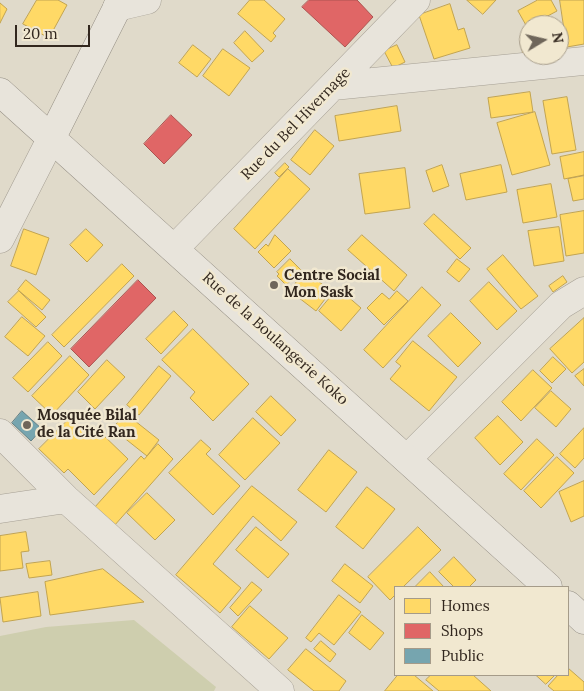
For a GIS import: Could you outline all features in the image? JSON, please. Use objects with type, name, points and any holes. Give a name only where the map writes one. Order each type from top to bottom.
[{"type":"street","points":[[0,239],[119,4],[147,0]]},
{"type":"street","name":"Rue du Bel Hivernage","points":[[175,248],[416,0]]},
{"type":"street","points":[[333,86],[584,61]]},
{"type":"street","name":"Rue de la Boulangerie Koko","points":[[0,92],[51,140],[175,248],[547,586]]},
{"type":"street","points":[[407,459],[561,305],[584,291]]},
{"type":"street","points":[[0,433],[66,499],[280,691]]},
{"type":"street","points":[[0,509],[66,499]]},
{"type":"street","points":[[569,606],[584,620]]},
{"type":"green space","points":[[134,620],[216,687],[214,691],[0,691],[0,636],[46,627]]},
{"type":"building: Homes","points":[[37,0],[58,0],[67,5],[49,38],[23,24]]},
{"type":"building: Homes","points":[[250,0],[264,0],[285,19],[273,33],[276,36],[271,42],[238,14]]},
{"type":"building: Homes","points":[[467,0],[496,0],[483,14]]},
{"type":"building: Homes","points":[[538,0],[551,0],[557,11],[550,15],[520,15],[518,11]]},
{"type":"building: Homes","points":[[560,0],[584,0],[584,44],[569,47],[569,15],[562,15]]},
{"type":"building: Homes","points":[[0,3],[7,9],[0,23]]},
{"type":"building: Homes","points":[[450,4],[458,30],[464,28],[470,48],[434,59],[419,15]]},
{"type":"building: Homes","points":[[245,31],[264,51],[252,62],[234,43]]},
{"type":"building: Homes","points":[[193,45],[211,59],[197,77],[179,63]]},
{"type":"building: Homes","points":[[397,45],[405,62],[393,68],[384,51]]},
{"type":"building: Homes","points":[[223,49],[250,68],[229,96],[203,76]]},
{"type":"building: Homes","points":[[530,92],[533,112],[491,118],[488,98]]},
{"type":"building: Homes","points":[[567,97],[576,150],[552,154],[543,101]]},
{"type":"building: Homes","points":[[397,106],[401,131],[339,141],[335,116]]},
{"type":"building: Homes","points":[[535,112],[550,165],[512,175],[497,123]]},
{"type":"building: Homes","points":[[315,130],[334,146],[310,175],[291,160]]},
{"type":"building: Homes","points":[[584,152],[584,175],[564,179],[560,157]]},
{"type":"building: Homes","points":[[285,163],[289,167],[279,177],[275,173]]},
{"type":"building: Homes","points":[[442,165],[449,186],[433,192],[426,171]]},
{"type":"building: Homes","points":[[501,165],[507,192],[466,200],[460,174]]},
{"type":"building: Homes","points":[[405,168],[410,208],[365,214],[359,174]]},
{"type":"building: Homes","points":[[288,169],[310,189],[255,249],[234,229]]},
{"type":"building: Homes","points":[[584,176],[584,199],[573,201],[568,179]]},
{"type":"building: Homes","points":[[551,184],[557,217],[523,223],[517,190]]},
{"type":"building: Homes","points":[[584,211],[584,253],[566,256],[560,215]]},
{"type":"building: Homes","points":[[434,214],[471,248],[460,259],[424,224]]},
{"type":"building: Homes","points":[[559,227],[564,261],[534,266],[528,231]]},
{"type":"building: Homes","points":[[24,229],[49,238],[36,275],[11,266]]},
{"type":"building: Homes","points":[[86,229],[103,245],[87,262],[70,245]]},
{"type":"building: Homes","points":[[275,235],[291,251],[274,268],[258,252],[266,244],[268,246]]},
{"type":"building: Homes","points":[[362,235],[407,275],[394,291],[348,250]]},
{"type":"building: Homes","points":[[503,255],[538,296],[521,309],[487,269]]},
{"type":"building: Homes","points":[[290,259],[302,271],[286,285],[277,276],[279,274],[277,272]]},
{"type":"building: Homes","points":[[457,259],[470,269],[459,282],[447,272]]},
{"type":"building: Homes","points":[[122,264],[134,276],[64,347],[52,335]]},
{"type":"building: Homes","points":[[305,271],[331,291],[316,311],[290,291]]},
{"type":"building: Homes","points":[[563,276],[567,282],[553,292],[549,286]]},
{"type":"building: Homes","points":[[26,280],[50,300],[42,310],[18,290]]},
{"type":"building: Homes","points":[[489,282],[517,311],[497,330],[470,301]]},
{"type":"building: Homes","points":[[422,287],[441,305],[383,368],[364,350]]},
{"type":"building: Homes","points":[[338,288],[361,308],[341,331],[319,311]]},
{"type":"building: Homes","points":[[19,291],[46,317],[36,327],[8,302]]},
{"type":"building: Homes","points":[[397,291],[408,301],[384,325],[367,308],[382,293],[389,299]]},
{"type":"building: Homes","points":[[174,311],[188,325],[161,354],[146,339]]},
{"type":"building: Homes","points":[[451,313],[481,343],[458,367],[428,336]]},
{"type":"building: Homes","points":[[22,317],[45,336],[28,356],[5,337]]},
{"type":"building: Homes","points":[[584,318],[584,362],[572,373],[550,349]]},
{"type":"building: Homes","points":[[193,329],[249,384],[213,421],[190,398],[195,392],[162,360]]},
{"type":"building: Homes","points":[[413,341],[457,377],[429,411],[390,379],[401,366],[396,362]]},
{"type":"building: Homes","points":[[48,342],[62,356],[28,392],[13,378]]},
{"type":"building: Homes","points":[[70,356],[89,375],[52,415],[32,396]]},
{"type":"building: Homes","points":[[553,357],[566,369],[552,383],[540,371]]},
{"type":"building: Homes","points":[[107,360],[125,377],[95,409],[78,392]]},
{"type":"building: Homes","points":[[159,366],[171,376],[139,415],[127,405]]},
{"type":"building: Homes","points":[[584,369],[584,386],[575,376]]},
{"type":"building: Homes","points":[[533,370],[552,388],[521,421],[502,402]]},
{"type":"building: Homes","points":[[551,391],[571,409],[556,427],[535,408]]},
{"type":"building: Homes","points":[[271,396],[296,420],[281,436],[256,412]]},
{"type":"building: Homes","points":[[125,413],[159,440],[147,456],[113,429]]},
{"type":"building: Homes","points":[[498,416],[523,442],[500,465],[475,438]]},
{"type":"building: Homes","points":[[70,418],[92,439],[99,431],[128,459],[94,495],[68,469],[64,473],[39,449]]},
{"type":"building: Homes","points":[[253,418],[280,443],[245,480],[219,455]]},
{"type":"building: Homes","points":[[584,428],[584,458],[575,468],[560,454]]},
{"type":"building: Homes","points":[[537,439],[554,455],[521,490],[504,474]]},
{"type":"building: Homes","points":[[201,440],[211,449],[206,454],[240,486],[213,515],[169,473]]},
{"type":"building: Homes","points":[[158,444],[173,459],[114,526],[94,508],[141,456],[144,459]]},
{"type":"building: Homes","points":[[329,450],[357,472],[326,512],[298,490]]},
{"type":"building: Homes","points":[[557,457],[574,473],[541,508],[524,491]]},
{"type":"building: Homes","points":[[584,481],[584,516],[571,522],[559,492]]},
{"type":"building: Homes","points":[[252,486],[297,522],[281,541],[253,516],[213,564],[241,588],[220,613],[176,575]]},
{"type":"building: Homes","points":[[367,487],[395,509],[363,549],[336,527]]},
{"type":"building: Homes","points":[[147,493],[175,520],[155,540],[127,513]]},
{"type":"building: Homes","points":[[256,527],[289,554],[268,578],[236,550]]},
{"type":"building: Homes","points":[[418,527],[441,550],[404,586],[394,586],[394,596],[390,600],[368,577]]},
{"type":"building: Homes","points":[[26,532],[29,551],[21,552],[23,568],[0,571],[0,536]]},
{"type":"building: Homes","points":[[454,557],[476,580],[470,586],[453,586],[439,572]]},
{"type":"building: Homes","points":[[50,561],[52,575],[29,578],[26,564]]},
{"type":"building: Homes","points":[[345,564],[373,586],[360,603],[332,581]]},
{"type":"building: Homes","points":[[103,569],[144,602],[50,615],[45,582]]},
{"type":"building: Homes","points":[[430,572],[443,586],[416,586]]},
{"type":"building: Homes","points":[[252,582],[262,590],[238,616],[230,608]]},
{"type":"building: Homes","points":[[38,592],[41,616],[3,622],[0,598]]},
{"type":"building: Homes","points":[[339,595],[361,612],[334,645],[319,633],[311,642],[306,638]]},
{"type":"building: Homes","points":[[250,606],[288,638],[269,659],[232,627]]},
{"type":"building: Homes","points":[[362,615],[384,633],[370,650],[349,633]]},
{"type":"building: Homes","points":[[321,641],[336,654],[330,662],[314,649]]},
{"type":"building: Homes","points":[[306,649],[346,681],[339,691],[314,691],[288,670]]},
{"type":"building: Homes","points":[[569,669],[584,682],[584,691],[554,691],[548,686],[557,676],[569,676]]},
{"type":"building: Homes","points":[[397,676],[415,676],[433,691],[385,691]]},
{"type":"building: Homes","points":[[430,676],[474,676],[491,691],[439,691],[426,680]]},
{"type":"building: Homes","points":[[537,676],[554,676],[546,684]]},
{"type":"building: Shops","points":[[309,0],[357,0],[373,17],[345,47],[302,7]]},
{"type":"building: Shops","points":[[171,115],[192,135],[164,164],[144,144]]},
{"type":"building: Shops","points":[[138,280],[156,298],[89,367],[71,349]]},
{"type":"building: Public","points":[[22,411],[42,429],[31,441],[12,423]]},
{"type":"place","name":"Centre Social Mon Sask","points":[[274,285]]},
{"type":"place","name":"Mosquée Bilal de la Cité Ran","points":[[27,425]]}]
